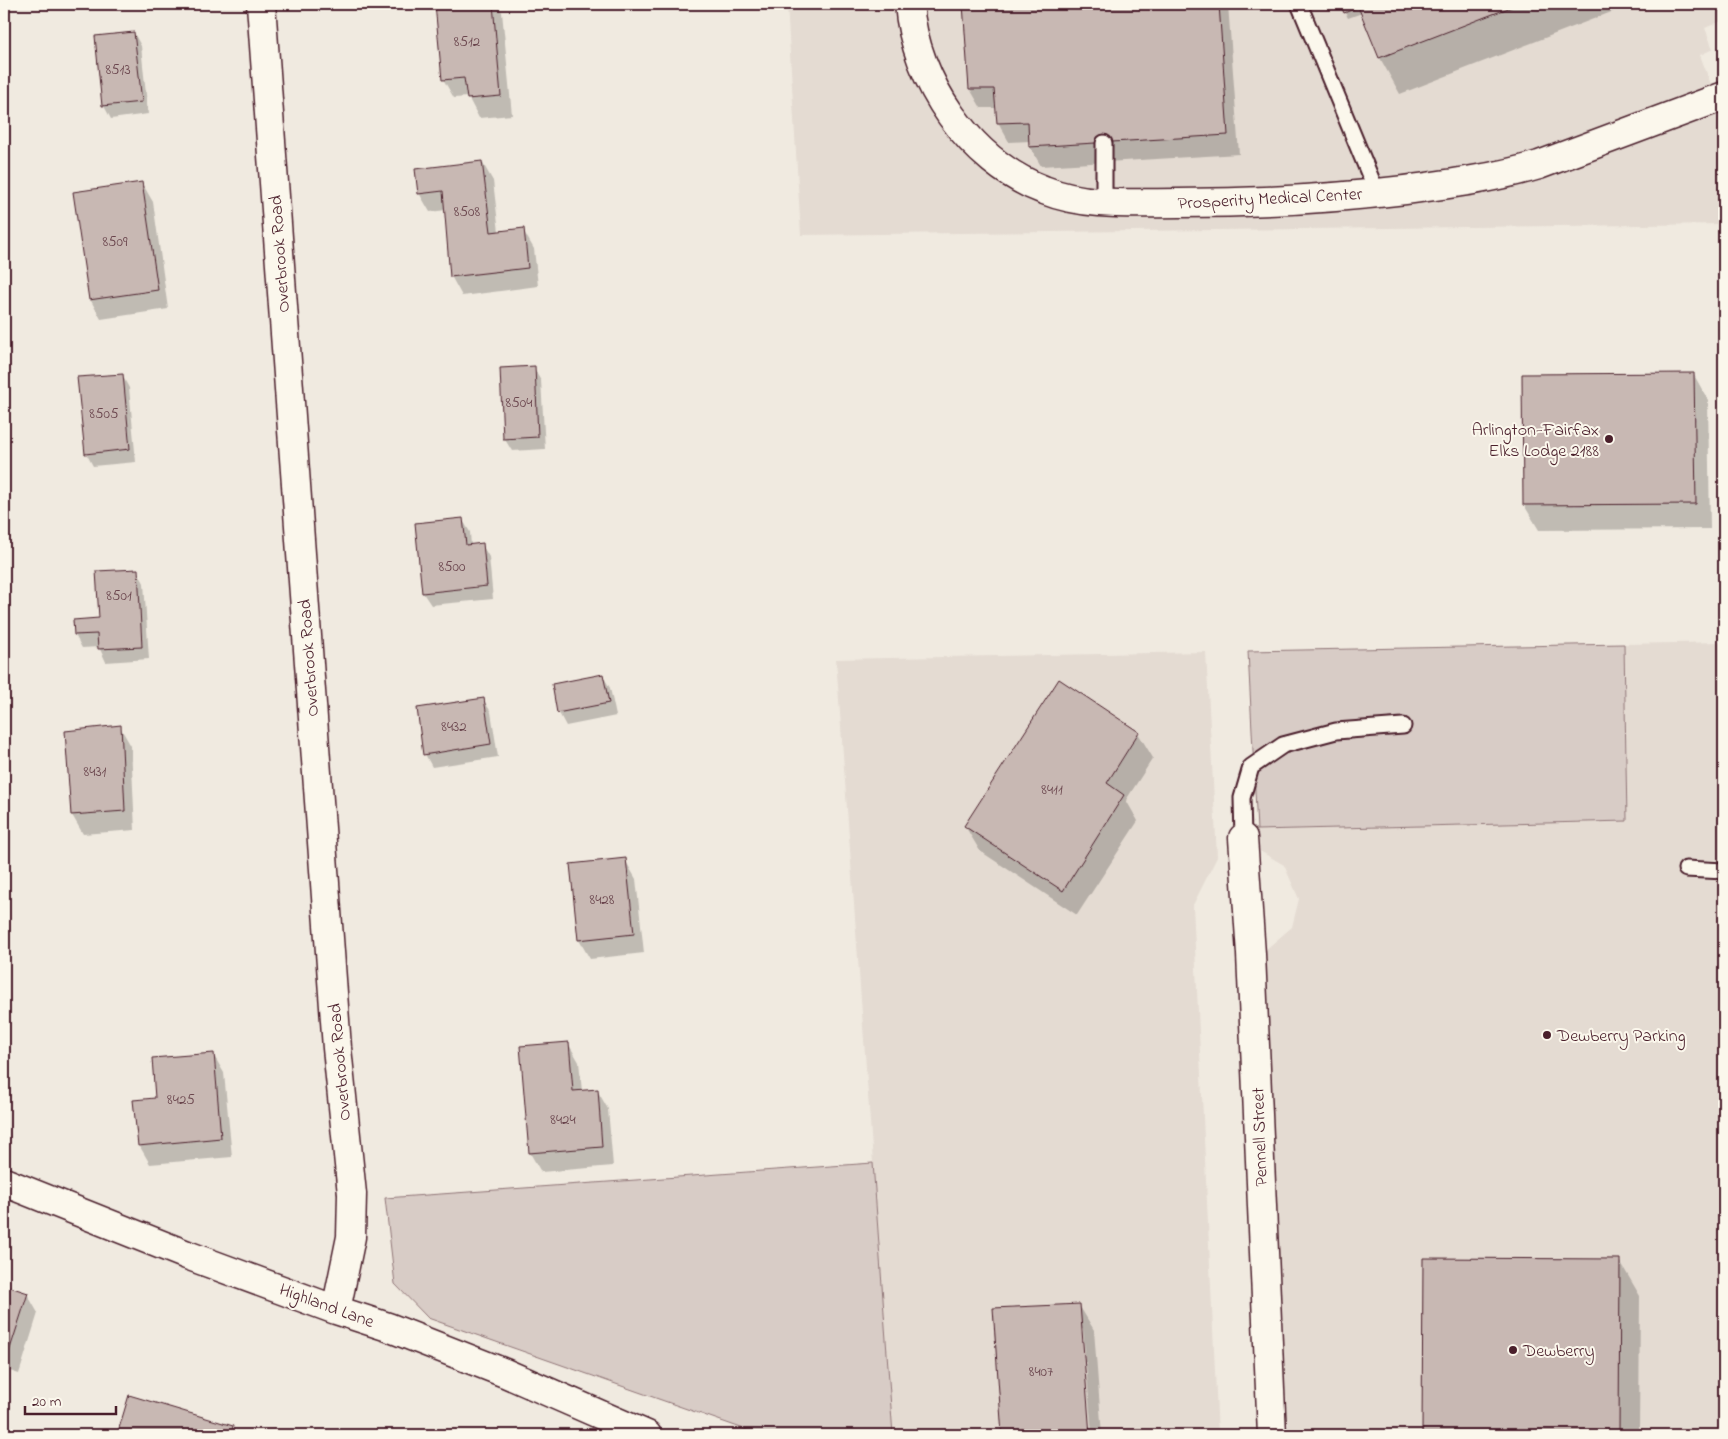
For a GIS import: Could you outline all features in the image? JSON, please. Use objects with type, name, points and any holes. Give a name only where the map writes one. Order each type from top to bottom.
[{"type":"street","name":"Overbrook Road","points":[[261,4],[337,1048],[352,1194],[351,1237],[336,1310]]},
{"type":"street","name":"Prosperity Medical Center","points":[[909,4],[916,45],[926,74],[940,101],[976,144],[996,163],[1042,190],[1065,197],[1104,203],[1209,203],[1376,193],[1512,173],[1576,152],[1724,96]]},
{"type":"street","name":"Pennell Street","points":[[1243,838],[1252,964],[1272,1435]]},
{"type":"street","name":"Highland Lane","points":[[4,1182],[187,1255],[336,1310],[388,1327],[505,1373],[647,1435]]},
{"type":"lane","points":[[1300,4],[1376,193]]},
{"type":"lane","points":[[1104,143],[1104,203]]},
{"type":"lane","points":[[1243,838],[1242,798],[1251,767],[1283,744],[1336,731],[1404,726]]},
{"type":"lane","points":[[1686,869],[1724,871]]},
{"type":"shaded area","points":[[787,4],[1724,4],[1724,20],[1705,28],[1713,49],[1700,55],[1724,119],[1724,224],[801,235]]},
{"type":"shaded area","points":[[1724,642],[1724,1435],[1288,1435],[1264,951],[1292,927],[1299,899],[1284,865],[1258,850],[1257,830],[1627,821],[1624,644]]},
{"type":"shaded area","points":[[1624,644],[1627,821],[1257,830],[1248,651]]},
{"type":"shaded area","points":[[1206,652],[1217,857],[1193,905],[1218,1435],[893,1435],[836,659]]},
{"type":"shaded area","points":[[873,1163],[893,1435],[761,1435],[428,1318],[395,1284],[385,1198]]},
{"type":"building","points":[[435,4],[493,4],[501,96],[467,99],[464,78],[442,80]]},
{"type":"building","points":[[963,4],[1219,4],[1228,135],[1029,147],[1028,122],[997,123],[994,89],[969,89]]},
{"type":"building","points":[[1340,4],[1357,4],[1359,7],[1344,13]]},
{"type":"building","points":[[1357,4],[1519,4],[1379,58]]},
{"type":"building","points":[[134,32],[142,102],[102,106],[95,36]]},
{"type":"building","points":[[482,161],[491,232],[524,228],[528,268],[450,277],[443,191],[418,194],[415,169]]},
{"type":"building","points":[[142,182],[158,290],[89,300],[73,192]]},
{"type":"building","points":[[535,366],[538,437],[503,439],[500,368]]},
{"type":"building","name":"Arlington-Fairfax Elks Lodge 2188","points":[[1694,373],[1696,504],[1523,505],[1522,374]]},
{"type":"building","points":[[123,374],[130,449],[85,454],[77,377]]},
{"type":"building","points":[[463,518],[466,545],[483,543],[487,586],[422,593],[415,523]]},
{"type":"building","points":[[138,569],[142,647],[98,649],[97,634],[74,635],[73,620],[99,618],[96,571]]},
{"type":"building","points":[[603,674],[609,703],[557,713],[552,684]]},
{"type":"building","points":[[1059,679],[1139,732],[1107,783],[1124,795],[1063,891],[964,826]]},
{"type":"building","points":[[484,698],[491,744],[423,755],[417,708]]},
{"type":"building","points":[[121,725],[125,811],[71,815],[65,731]]},
{"type":"building","points":[[626,858],[634,934],[578,940],[570,864]]},
{"type":"building","points":[[569,1042],[573,1091],[598,1089],[602,1147],[529,1153],[520,1046]]},
{"type":"building","points":[[214,1053],[221,1138],[138,1146],[133,1100],[155,1098],[152,1058]]},
{"type":"building","points":[[1423,1258],[1620,1259],[1619,1435],[1422,1435]]},
{"type":"building","points":[[4,1285],[28,1293],[8,1355],[4,1354]]},
{"type":"building","points":[[1080,1304],[1090,1435],[1002,1435],[993,1308]]},
{"type":"building","points":[[129,1395],[233,1426],[231,1435],[117,1435]]},
{"type":"place","name":"Arlington-Fairfax Elks Lodge 2188","points":[[1609,439]]},
{"type":"place","name":"Dewberry Parking","points":[[1547,1035]]},
{"type":"place","name":"Dewberry","points":[[1513,1350]]}]
